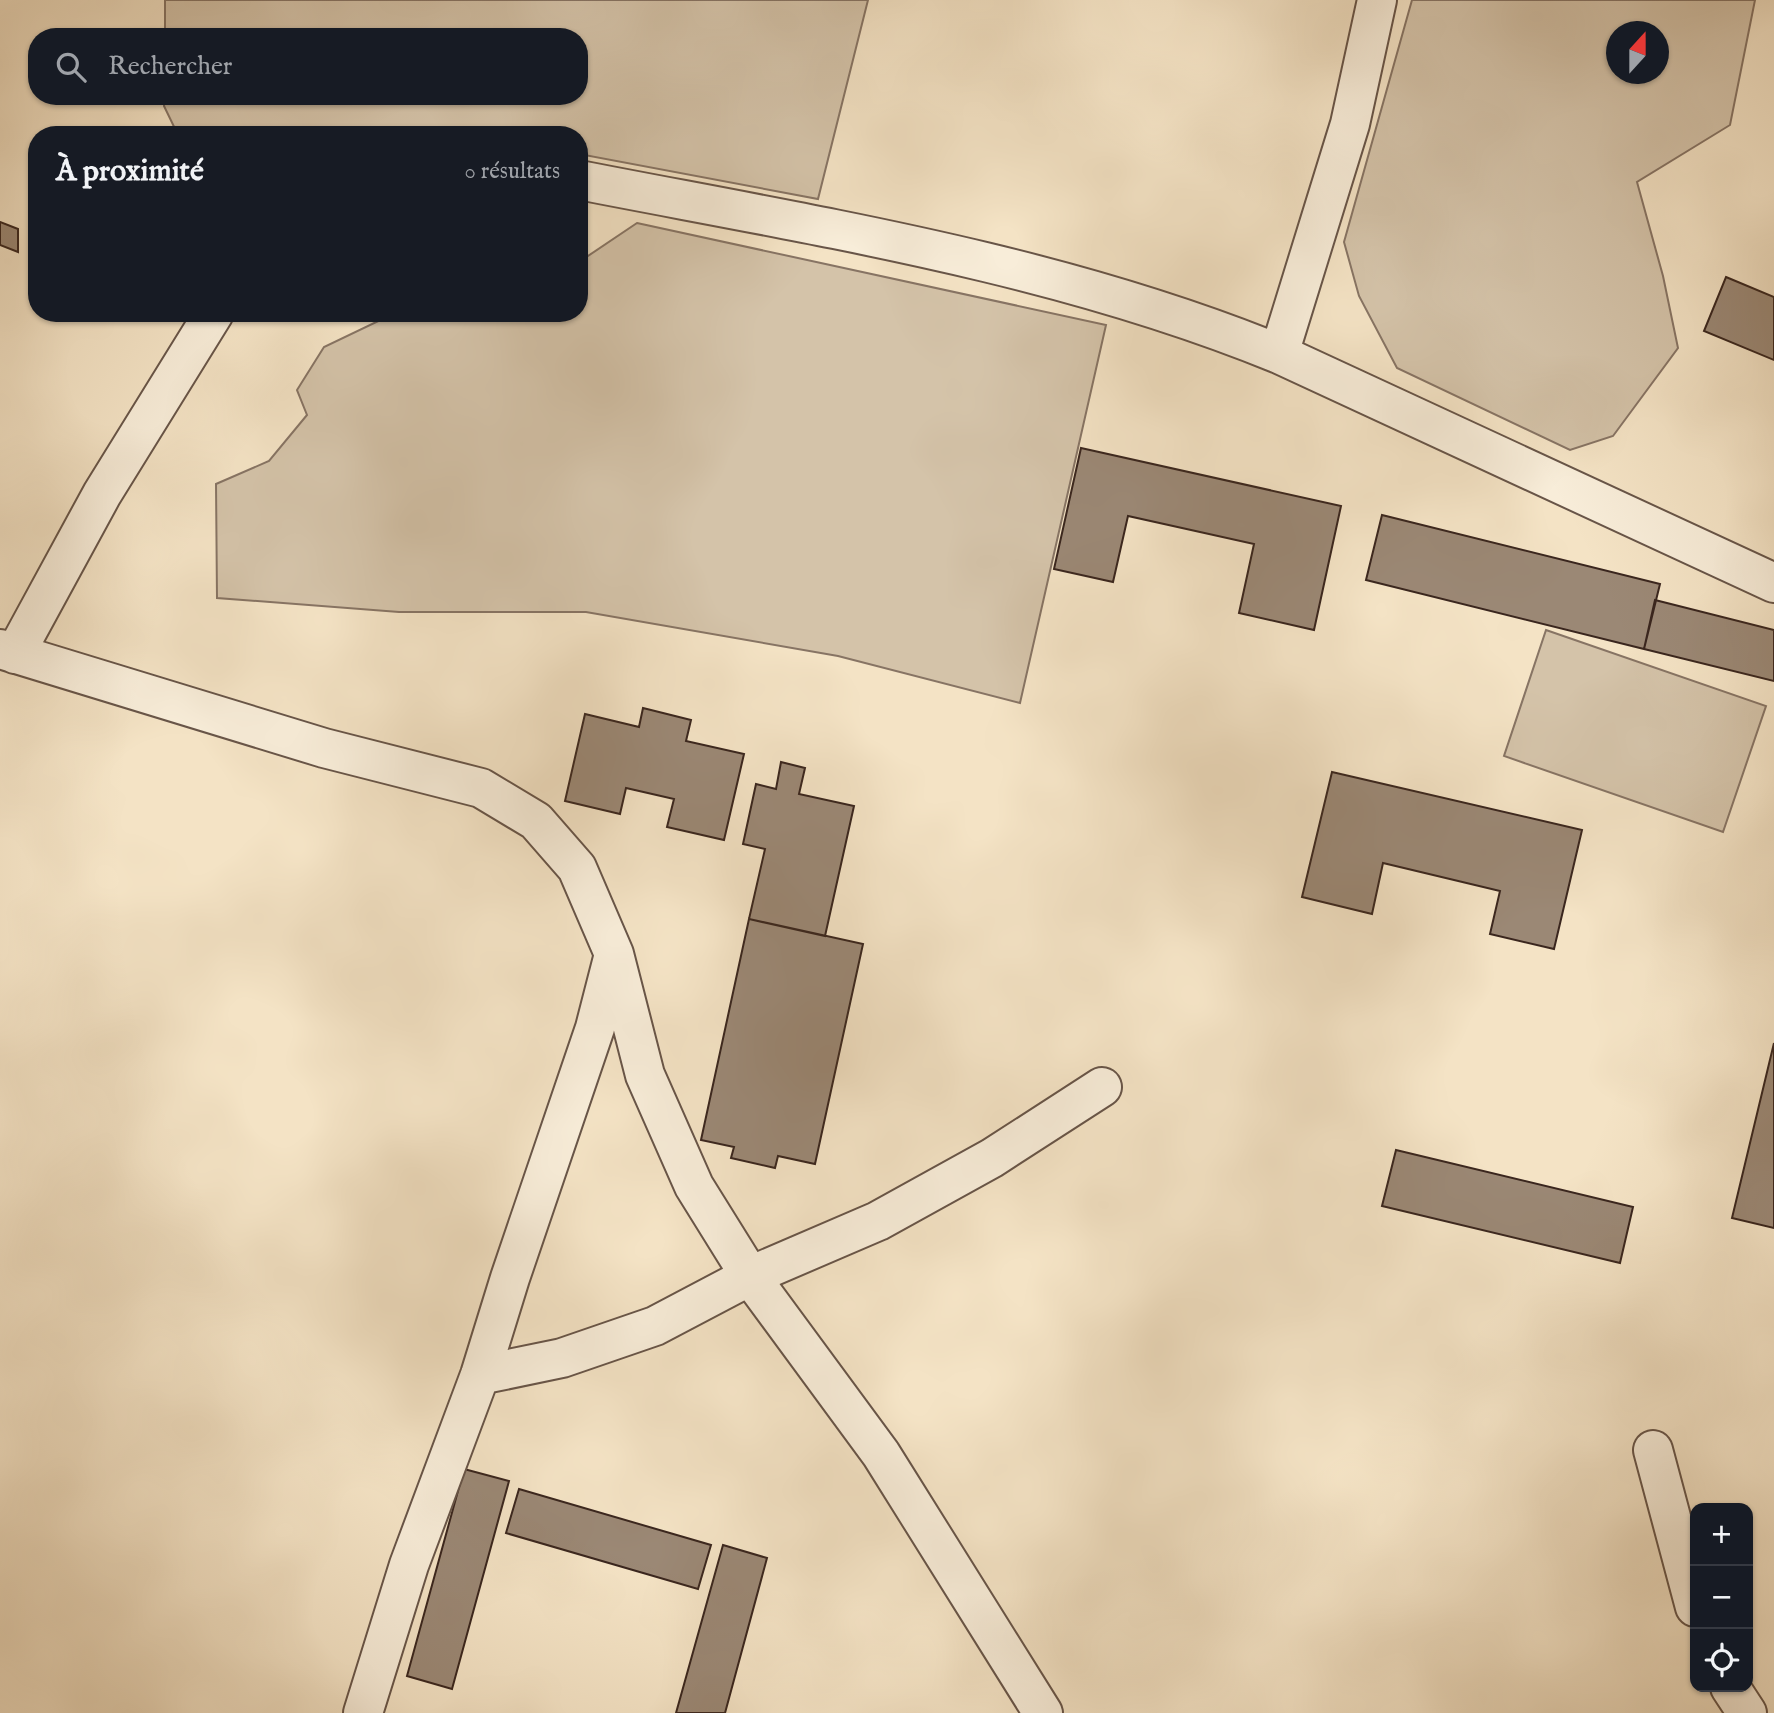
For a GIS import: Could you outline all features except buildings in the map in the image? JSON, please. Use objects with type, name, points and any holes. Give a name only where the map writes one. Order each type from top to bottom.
[{"type":"street","points":[[1279,354],[1350,124],[1377,0]]},
{"type":"street","points":[[588,182],[910,245],[1124,298],[1215,328],[1279,354],[1774,583]]},
{"type":"street","points":[[208,322],[8,652],[324,748],[481,788],[536,821],[578,868],[614,954],[645,1075],[694,1186],[750,1276],[881,1454],[1043,1713]]},
{"type":"street","points":[[363,1713],[409,1565],[480,1375],[595,1028],[614,954]]},
{"type":"street","points":[[480,1375],[562,1358],[655,1326],[750,1276],[878,1221],[992,1158],[1102,1087]]},
{"type":"street","points":[[1653,1450],[1690,1587]]},
{"type":"street","points":[[1733,1692],[1747,1713]]},
{"type":"shaded area","points":[[165,0],[868,0],[818,199],[588,156],[588,126],[174,126],[164,106],[588,105],[588,28],[165,28]]},
{"type":"shaded area","points":[[1412,0],[1755,0],[1730,125],[1637,182],[1663,276],[1678,348],[1613,436],[1570,450],[1397,368],[1359,296],[1344,242]]},
{"type":"shaded area","points":[[637,223],[1106,325],[1020,703],[838,656],[586,612],[399,612],[217,598],[216,484],[269,461],[307,415],[297,390],[324,347],[376,322],[588,322],[588,256]]},
{"type":"shaded area","points":[[1546,630],[1766,706],[1723,832],[1504,756]]}]
